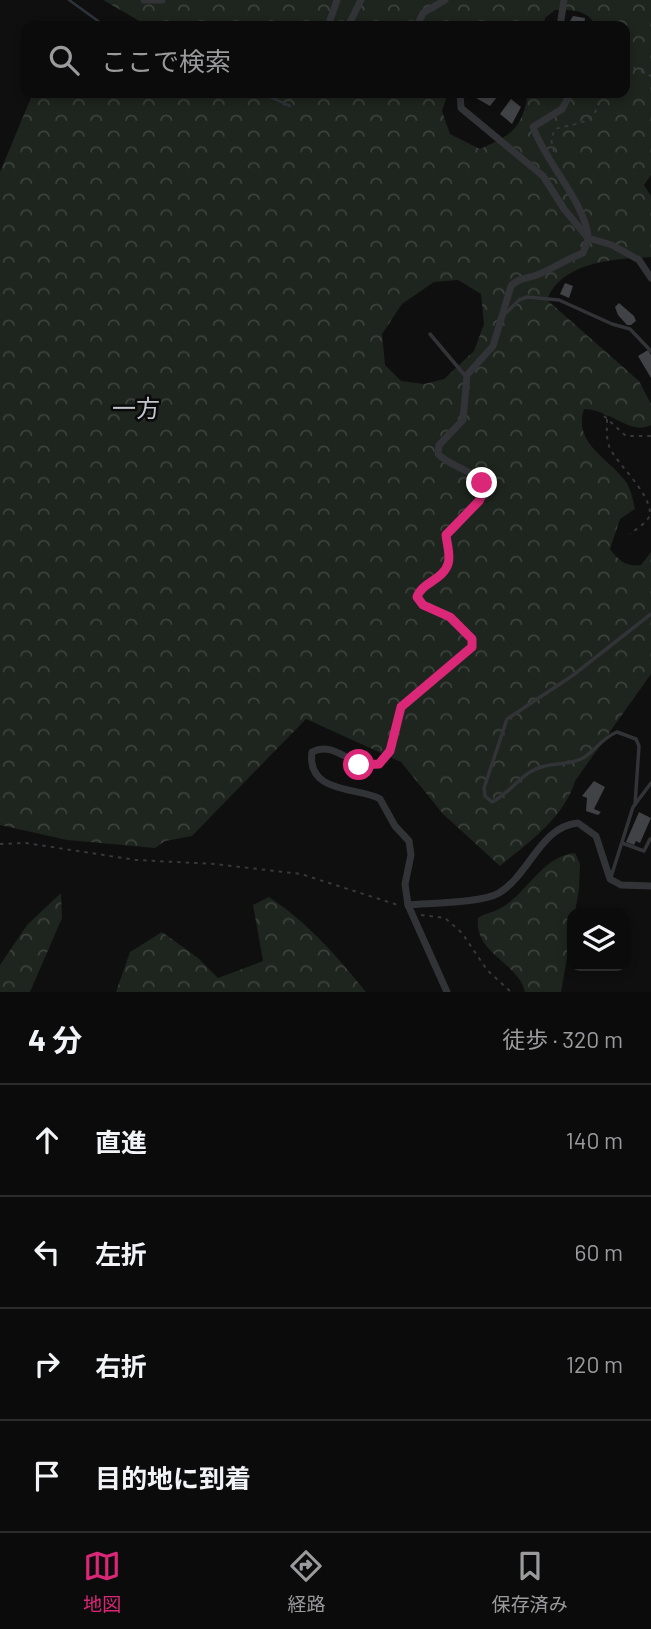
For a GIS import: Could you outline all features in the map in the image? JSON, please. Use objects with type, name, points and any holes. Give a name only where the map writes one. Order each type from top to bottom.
[{"type":"street","points":[[145,0],[162,0]]},
{"type":"street","points":[[330,21],[337,0]]},
{"type":"street","points":[[350,21],[361,0]]},
{"type":"street","points":[[419,21],[423,13],[445,0]]},
{"type":"street","points":[[561,21],[565,0]]},
{"type":"street","points":[[460,98],[461,108],[543,176],[564,209],[588,238],[612,244],[639,260],[651,278]]},
{"type":"street","points":[[447,992],[408,905],[405,884],[411,855],[409,841],[395,826],[380,799],[340,790],[316,774],[310,764],[312,752],[319,748],[330,749],[359,765],[379,764],[390,751],[401,707],[472,647],[472,639],[450,617],[423,605],[417,597],[420,589],[442,574],[449,563],[446,535],[479,501],[485,489],[476,475],[444,461],[438,454],[444,436],[463,420],[467,378],[493,346],[511,286],[519,278],[538,275],[563,260],[583,253],[588,238],[582,218],[556,168],[539,144],[533,127],[562,109],[568,98]]},
{"type":"street","points":[[408,905],[484,898],[498,894],[513,882],[555,831],[568,824],[578,823],[592,831],[610,879],[621,885],[651,886]]},
{"type":"lane","points":[[503,316],[519,300],[527,297],[559,300],[630,329],[651,351]]},
{"type":"lane","points":[[430,334],[467,378]]},
{"type":"lane","points":[[610,879],[635,805],[639,746],[636,739],[617,732],[603,737],[583,757],[571,762],[547,764],[530,772],[492,802],[485,796],[484,788],[507,719],[572,676],[651,614]]},
{"type":"lane","points":[[635,805],[651,783]]},
{"type":"lane","points":[[622,843],[643,851],[650,839]]},
{"type":"path","points":[[630,67],[651,76]]},
{"type":"path","points":[[556,168],[551,139],[555,129],[592,118],[597,112],[599,98]]},
{"type":"path","points":[[604,416],[626,436],[651,436]]},
{"type":"path","points":[[607,419],[606,435],[610,448],[634,475],[650,506],[651,513],[630,534]]},
{"type":"path","points":[[0,844],[26,843],[136,860],[215,864],[301,874],[401,906],[408,905],[421,916],[445,918],[462,933],[487,970],[512,992]]},
{"type":"green space","points":[[103,0],[651,0],[651,175],[644,185],[651,196],[651,257],[606,261],[577,270],[554,287],[547,300],[639,381],[651,404],[651,425],[643,427],[628,425],[602,413],[584,409],[582,421],[583,432],[588,441],[626,482],[635,509],[620,519],[610,549],[623,562],[631,565],[641,565],[651,552],[651,674],[575,781],[563,807],[534,838],[500,866],[443,814],[401,762],[306,719],[192,836],[165,841],[155,848],[67,840],[0,825],[0,172],[31,98],[446,98],[442,111],[450,134],[480,149],[512,131],[521,118],[526,98],[630,98],[630,21],[593,21],[584,13],[555,10],[545,21],[139,21]],"holes":[[[458,280],[481,294],[484,324],[474,351],[444,379],[424,384],[401,381],[385,365],[382,334],[402,304],[434,282]]]},
{"type":"green space","points":[[575,853],[580,864],[576,908],[567,908],[567,958],[561,992],[525,992],[514,973],[483,941],[478,918],[509,903],[543,868],[563,856]]},
{"type":"green space","points":[[61,893],[62,918],[30,992],[0,992],[0,965],[27,925]]},
{"type":"green space","points":[[269,897],[321,941],[366,992],[116,992],[130,952],[162,932],[198,958],[218,978],[263,961],[253,905]]},
{"type":"building","points":[[573,16],[585,18],[585,21],[570,21]]},
{"type":"building","points":[[476,98],[496,98],[490,106]]},
{"type":"building","points":[[511,99],[521,107],[512,124],[500,114]]},
{"type":"building","points":[[565,283],[573,286],[569,298],[560,294]]},
{"type":"building","points":[[619,303],[634,316],[636,321],[631,325],[627,325],[618,315],[615,307]]},
{"type":"building","points":[[648,350],[651,355],[651,378],[638,356]]},
{"type":"building","points":[[594,781],[605,787],[594,809],[601,812],[598,815],[586,811],[587,798],[582,796]]},
{"type":"building","points":[[639,812],[651,818],[640,843],[636,841],[634,845],[626,842]]},
{"type":"waterway","points":[[69,0],[98,21]]},
{"type":"waterway","points":[[273,98],[290,106]]},
{"type":"district","name":"一方","points":[[136,409]]},
{"type":"route","points":[[359,765],[379,764],[390,751],[401,707],[472,647],[472,639],[450,617],[423,605],[417,597],[420,589],[442,574],[449,563],[446,535],[479,501],[485,489],[482,483]]}]
